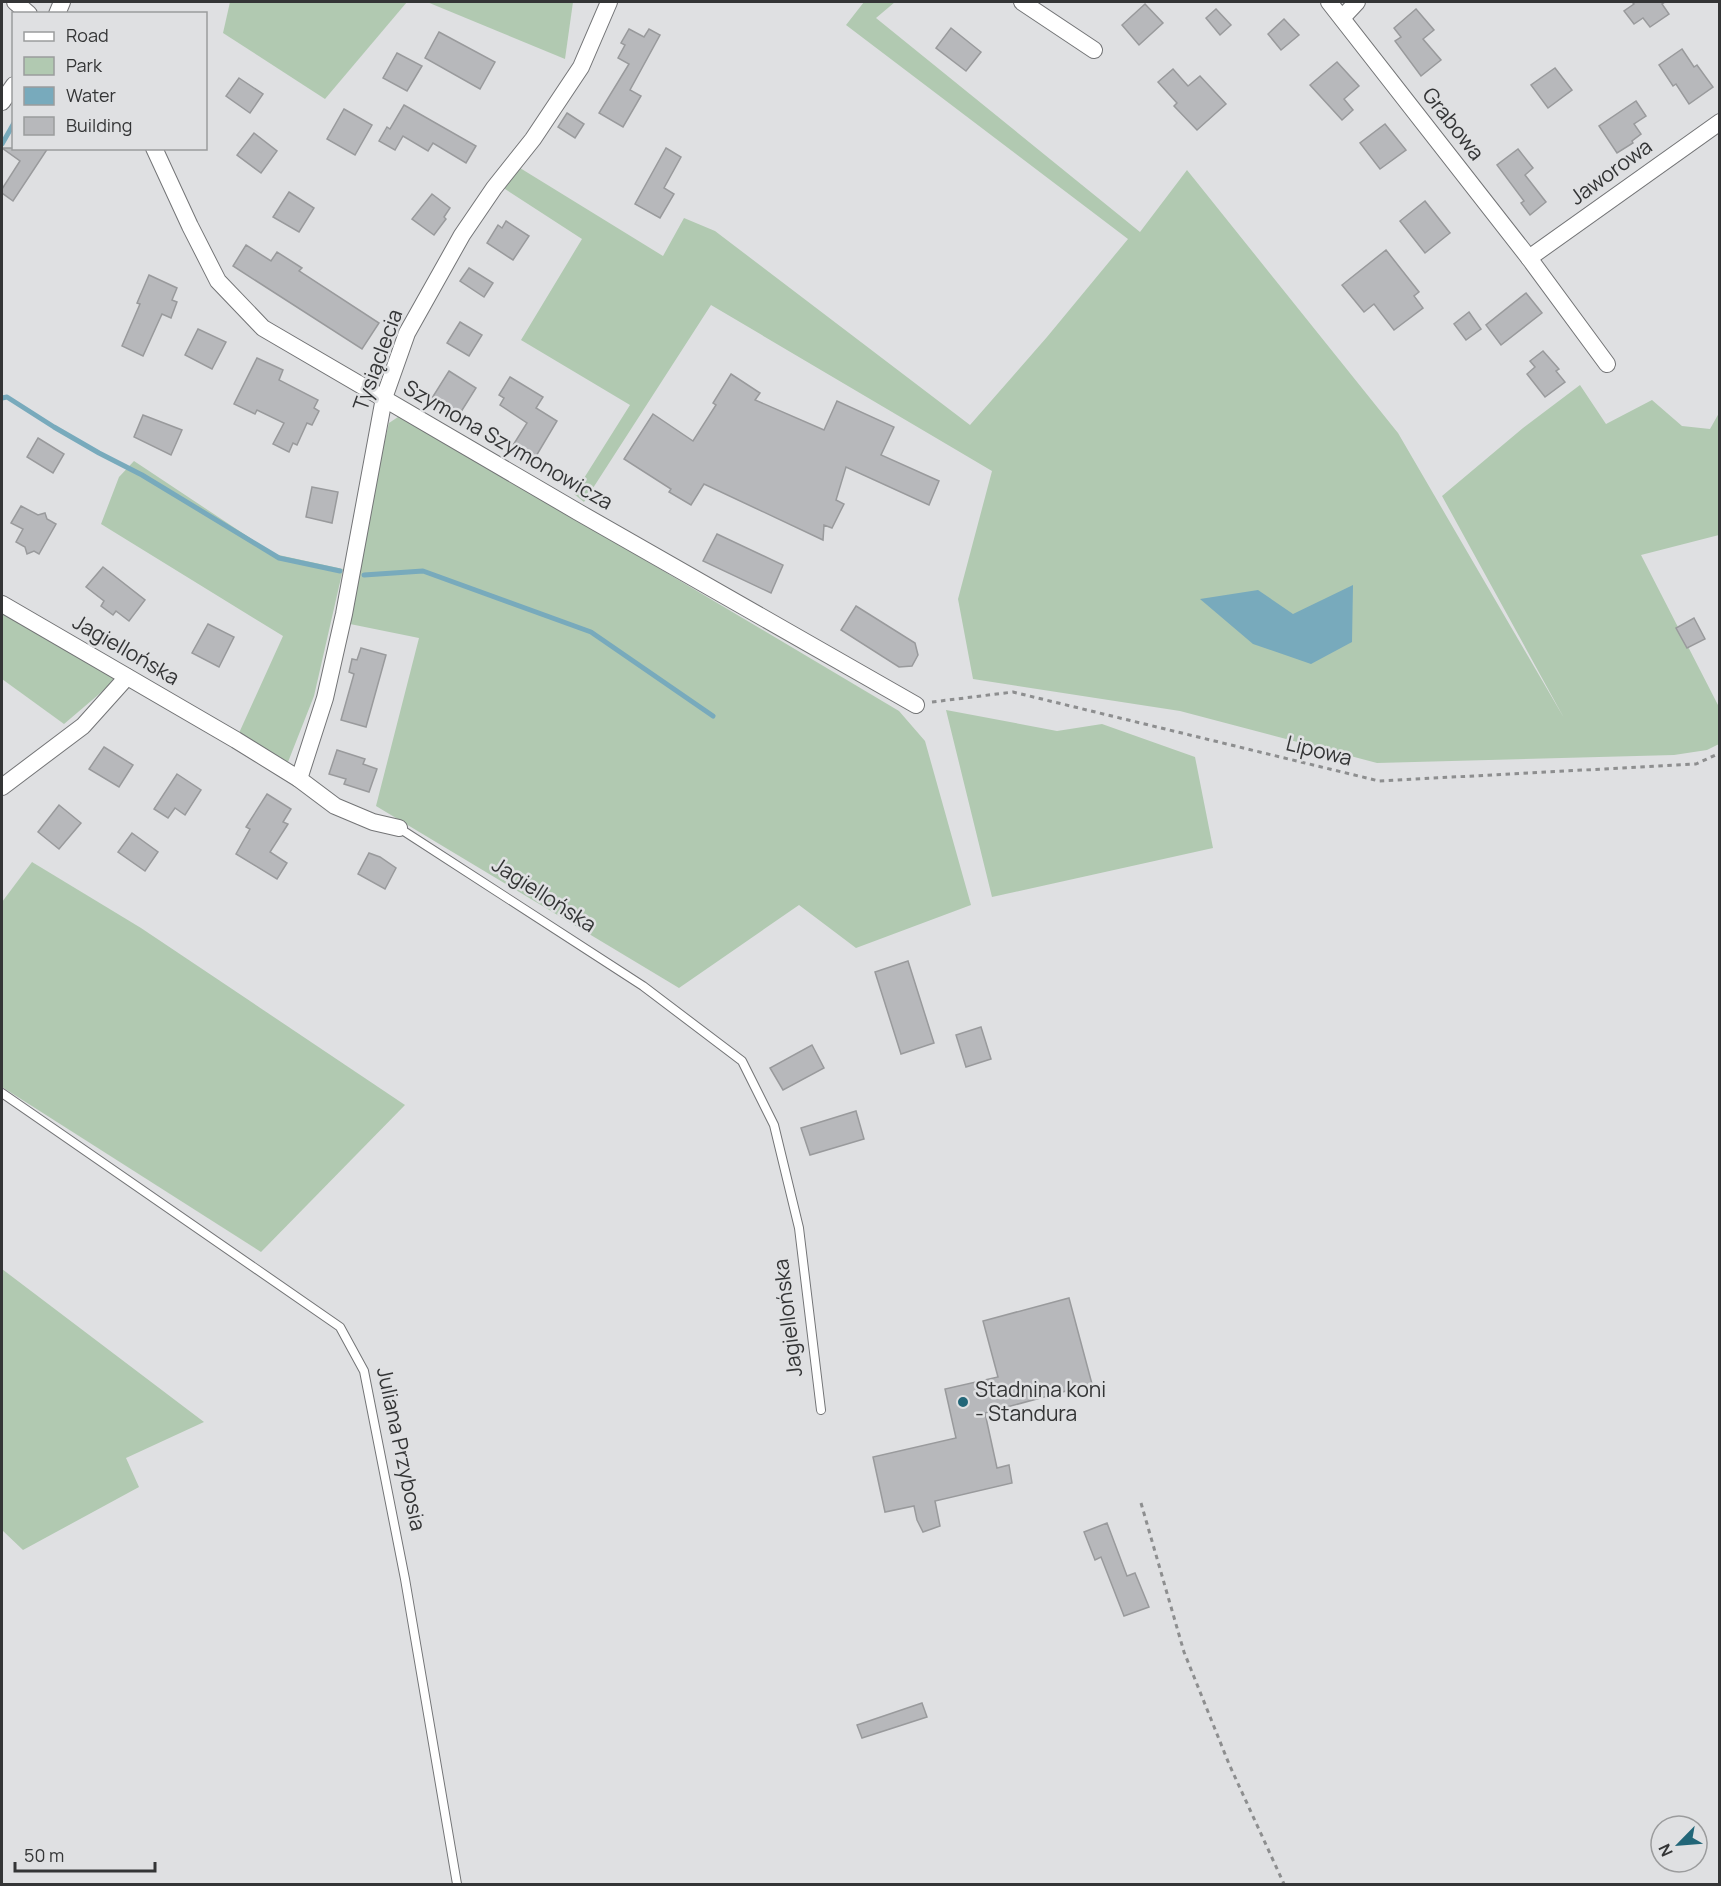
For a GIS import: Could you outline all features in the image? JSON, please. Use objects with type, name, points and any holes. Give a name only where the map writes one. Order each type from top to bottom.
[{"type":"street","points":[[15,2],[27,12]]},
{"type":"street","name":"Tysiąclecia","points":[[299,779],[325,698],[344,614],[384,398],[407,333],[462,235],[494,188],[533,139],[581,67],[609,2]]},
{"type":"street","points":[[1022,2],[1094,50]]},
{"type":"street","name":"Grabowa","points":[[1329,2],[1529,258],[1607,364]]},
{"type":"street","points":[[1342,18],[1357,2]]},
{"type":"street","points":[[2,102],[12,88]]},
{"type":"street","name":"Jaworowa","points":[[1529,258],[1719,122]]},
{"type":"street","name":"Szymona Szymonowicza","points":[[155,150],[218,281],[263,328],[572,509],[916,705]]},
{"type":"street","name":"Jagiellońska","points":[[2,604],[299,779],[335,806],[373,822],[399,828]]},
{"type":"street","points":[[2,787],[83,726],[127,677]]},
{"type":"lane","name":"Jagiellońska","points":[[399,828],[644,986],[742,1061],[774,1125],[800,1228],[821,1410]]},
{"type":"lane","name":"Juliana Przybosia","points":[[2,1093],[339,1327],[364,1371],[405,1579],[457,1884]]},
{"type":"path","name":"Lipowa","points":[[916,705],[1013,692],[1378,781],[1696,764],[1719,753]]},
{"type":"path","points":[[1141,1503],[1184,1652],[1229,1764],[1284,1884]]},
{"type":"green space","points":[[230,2],[407,2],[325,99],[223,33]]},
{"type":"green space","points":[[427,2],[573,2],[565,59]]},
{"type":"green space","points":[[864,2],[895,2],[876,18],[1140,232],[1187,170],[1398,433],[1564,718],[1442,496],[1523,428],[1580,385],[1606,424],[1652,400],[1682,426],[1710,429],[1719,413],[1719,535],[1641,555],[1719,707],[1719,744],[1707,750],[1674,755],[1377,763],[1180,711],[973,679],[958,599],[992,471],[711,305],[584,502],[574,494],[630,405],[521,340],[582,239],[502,187],[520,168],[663,256],[684,218],[715,231],[970,425],[1128,239],[846,25]]},
{"type":"green space","points":[[401,415],[899,711],[925,741],[971,905],[856,948],[799,905],[679,988],[376,806],[419,638],[350,624],[367,514],[389,423]]},
{"type":"green space","points":[[134,461],[274,554],[343,569],[314,696],[288,762],[239,733],[283,636],[101,524],[119,477]]},
{"type":"green space","points":[[2,613],[118,678],[64,724],[2,679]]},
{"type":"green space","points":[[946,710],[1057,731],[1102,724],[1195,757],[1213,848],[992,897]]},
{"type":"green space","points":[[32,862],[141,928],[405,1105],[261,1252],[2,1087],[2,902]]},
{"type":"green space","points":[[2,1269],[204,1422],[126,1458],[139,1487],[23,1550],[2,1530]]},
{"type":"water","points":[[1353,585],[1352,642],[1311,664],[1253,644],[1200,599],[1258,590],[1293,614]]},
{"type":"building","points":[[1632,2],[1665,2],[1662,4],[1669,14],[1650,27],[1643,18],[1634,24],[1624,11],[1634,4]]},
{"type":"building","points":[[1145,4],[1163,23],[1139,45],[1122,25]]},
{"type":"building","points":[[1216,9],[1231,25],[1220,35],[1206,18]]},
{"type":"building","points":[[1416,9],[1434,30],[1423,39],[1441,60],[1421,76],[1395,41],[1401,37],[1394,28]]},
{"type":"building","points":[[1284,19],[1299,35],[1281,50],[1268,34]]},
{"type":"building","points":[[951,28],[981,52],[966,71],[936,48]]},
{"type":"building","points":[[629,29],[644,37],[649,29],[660,35],[630,90],[641,96],[623,127],[599,113],[629,64],[618,58],[625,45],[621,43]]},
{"type":"building","points":[[439,32],[495,62],[480,89],[425,58]]},
{"type":"building","points":[[1682,49],[1694,67],[1697,65],[1713,87],[1689,104],[1676,84],[1673,86],[1659,65]]},
{"type":"building","points":[[397,53],[422,66],[407,91],[383,78]]},
{"type":"building","points":[[1337,62],[1359,86],[1344,99],[1353,110],[1342,120],[1310,85]]},
{"type":"building","points":[[1555,68],[1572,90],[1548,108],[1531,85]]},
{"type":"building","points":[[1173,69],[1188,86],[1200,76],[1226,104],[1197,130],[1174,106],[1177,103],[1158,82]]},
{"type":"building","points":[[239,78],[263,94],[250,113],[226,96]]},
{"type":"building","points":[[1636,101],[1646,116],[1634,124],[1641,134],[1632,141],[1633,143],[1617,153],[1599,126]]},
{"type":"building","points":[[404,105],[476,146],[466,163],[433,143],[428,151],[403,136],[395,150],[379,141],[387,127],[390,129]]},
{"type":"building","points":[[344,109],[372,125],[355,155],[327,139]]},
{"type":"building","points":[[567,113],[584,124],[575,138],[558,127]]},
{"type":"building","points":[[1385,124],[1406,150],[1380,169],[1360,143]]},
{"type":"building","points":[[254,133],[277,151],[261,173],[237,155]]},
{"type":"building","points":[[2,148],[47,150],[13,201],[2,193],[2,189],[20,161]]},
{"type":"building","points":[[666,148],[681,157],[664,188],[674,194],[660,218],[635,204]]},
{"type":"building","points":[[1518,149],[1533,168],[1525,175],[1546,202],[1530,215],[1521,203],[1524,201],[1497,165]]},
{"type":"building","points":[[289,192],[314,208],[299,232],[273,217]]},
{"type":"building","points":[[432,194],[450,208],[444,217],[446,219],[434,235],[412,219]]},
{"type":"building","points":[[1425,201],[1450,233],[1425,253],[1400,221]]},
{"type":"building","points":[[506,221],[529,236],[513,260],[487,243],[498,225],[502,228]]},
{"type":"building","points":[[246,245],[271,261],[277,252],[302,268],[299,271],[379,323],[362,349],[233,266]]},
{"type":"building","points":[[1386,250],[1419,292],[1414,296],[1423,308],[1394,330],[1374,304],[1364,312],[1342,285]]},
{"type":"building","points":[[469,268],[493,283],[484,297],[460,281]]},
{"type":"building","points":[[149,275],[177,288],[172,300],[177,302],[171,318],[162,314],[143,356],[122,346],[140,304],[137,303]]},
{"type":"building","points":[[1526,293],[1542,313],[1501,345],[1486,325]]},
{"type":"building","points":[[1469,312],[1481,329],[1466,340],[1454,324]]},
{"type":"building","points":[[460,322],[482,335],[469,356],[447,343]]},
{"type":"building","points":[[198,329],[226,342],[212,369],[185,355]]},
{"type":"building","points":[[1543,351],[1559,369],[1556,371],[1565,382],[1545,397],[1527,374],[1535,367],[1530,361]]},
{"type":"building","points":[[257,358],[283,370],[279,380],[318,400],[314,408],[319,411],[312,425],[307,423],[297,445],[293,443],[289,452],[273,444],[284,423],[257,410],[255,414],[234,404]]},
{"type":"building","points":[[449,371],[476,388],[459,415],[432,398]]},
{"type":"building","points":[[731,374],[760,393],[755,400],[824,430],[837,401],[894,427],[881,455],[939,481],[929,505],[846,467],[836,500],[844,504],[832,528],[824,525],[823,540],[704,484],[691,505],[669,492],[671,489],[624,459],[653,414],[693,441],[716,405],[713,403]]},
{"type":"building","points":[[510,377],[543,397],[536,408],[557,421],[532,463],[510,450],[527,423],[500,405],[504,398],[499,395]]},
{"type":"building","points":[[143,415],[182,430],[171,455],[134,437]]},
{"type":"building","points":[[38,438],[64,454],[53,473],[27,457]]},
{"type":"building","points":[[312,487],[338,492],[332,523],[306,517]]},
{"type":"building","points":[[21,506],[38,515],[45,513],[47,519],[56,524],[39,554],[34,551],[27,554],[25,547],[16,542],[23,529],[11,523]]},
{"type":"building","points":[[717,534],[783,565],[771,593],[703,561]]},
{"type":"building","points":[[103,567],[145,600],[129,621],[116,611],[113,615],[101,606],[104,601],[86,587]]},
{"type":"building","points":[[856,606],[915,643],[918,655],[912,666],[899,667],[841,630]]},
{"type":"building","points":[[1694,618],[1705,639],[1687,648],[1676,628]]},
{"type":"building","points":[[208,624],[234,637],[219,667],[192,653]]},
{"type":"building","points":[[361,648],[386,655],[366,727],[341,720],[354,674],[349,672],[352,659],[357,660]]},
{"type":"building","points":[[104,747],[133,765],[119,787],[89,769]]},
{"type":"building","points":[[337,750],[365,759],[363,764],[377,769],[369,792],[344,784],[346,779],[329,774]]},
{"type":"building","points":[[177,774],[201,790],[185,815],[175,808],[168,818],[154,809]]},
{"type":"building","points":[[267,794],[291,809],[283,822],[288,824],[270,852],[287,863],[277,879],[236,854],[250,829],[246,827]]},
{"type":"building","points":[[59,805],[81,823],[59,849],[38,832]]},
{"type":"building","points":[[132,833],[158,852],[145,871],[118,852]]},
{"type":"building","points":[[369,853],[380,857],[396,868],[385,889],[358,874]]},
{"type":"building","points":[[908,961],[934,1043],[901,1054],[875,972]]},
{"type":"building","points":[[981,1027],[991,1059],[966,1067],[956,1035]]},
{"type":"building","points":[[812,1045],[824,1068],[783,1090],[770,1068]]},
{"type":"building","points":[[856,1111],[864,1139],[810,1155],[801,1128]]},
{"type":"building","points":[[1069,1298],[1092,1384],[985,1413],[997,1468],[1009,1465],[1012,1483],[935,1501],[940,1526],[923,1532],[914,1506],[885,1512],[873,1457],[956,1438],[945,1389],[998,1377],[983,1321]]},
{"type":"building","points":[[1107,1523],[1127,1576],[1135,1573],[1149,1607],[1124,1616],[1101,1557],[1095,1560],[1084,1532]]},
{"type":"building","points":[[922,1703],[927,1717],[862,1738],[857,1725]]},
{"type":"waterway","points":[[2,144],[12,126]]},
{"type":"waterway","points":[[2,398],[7,397],[54,427],[142,475],[279,558],[340,571]]},
{"type":"waterway","points":[[364,575],[423,571],[591,632],[713,716]]},
{"type":"place","name":"Stadnina koni - Standura","points":[[963,1402]]}]
